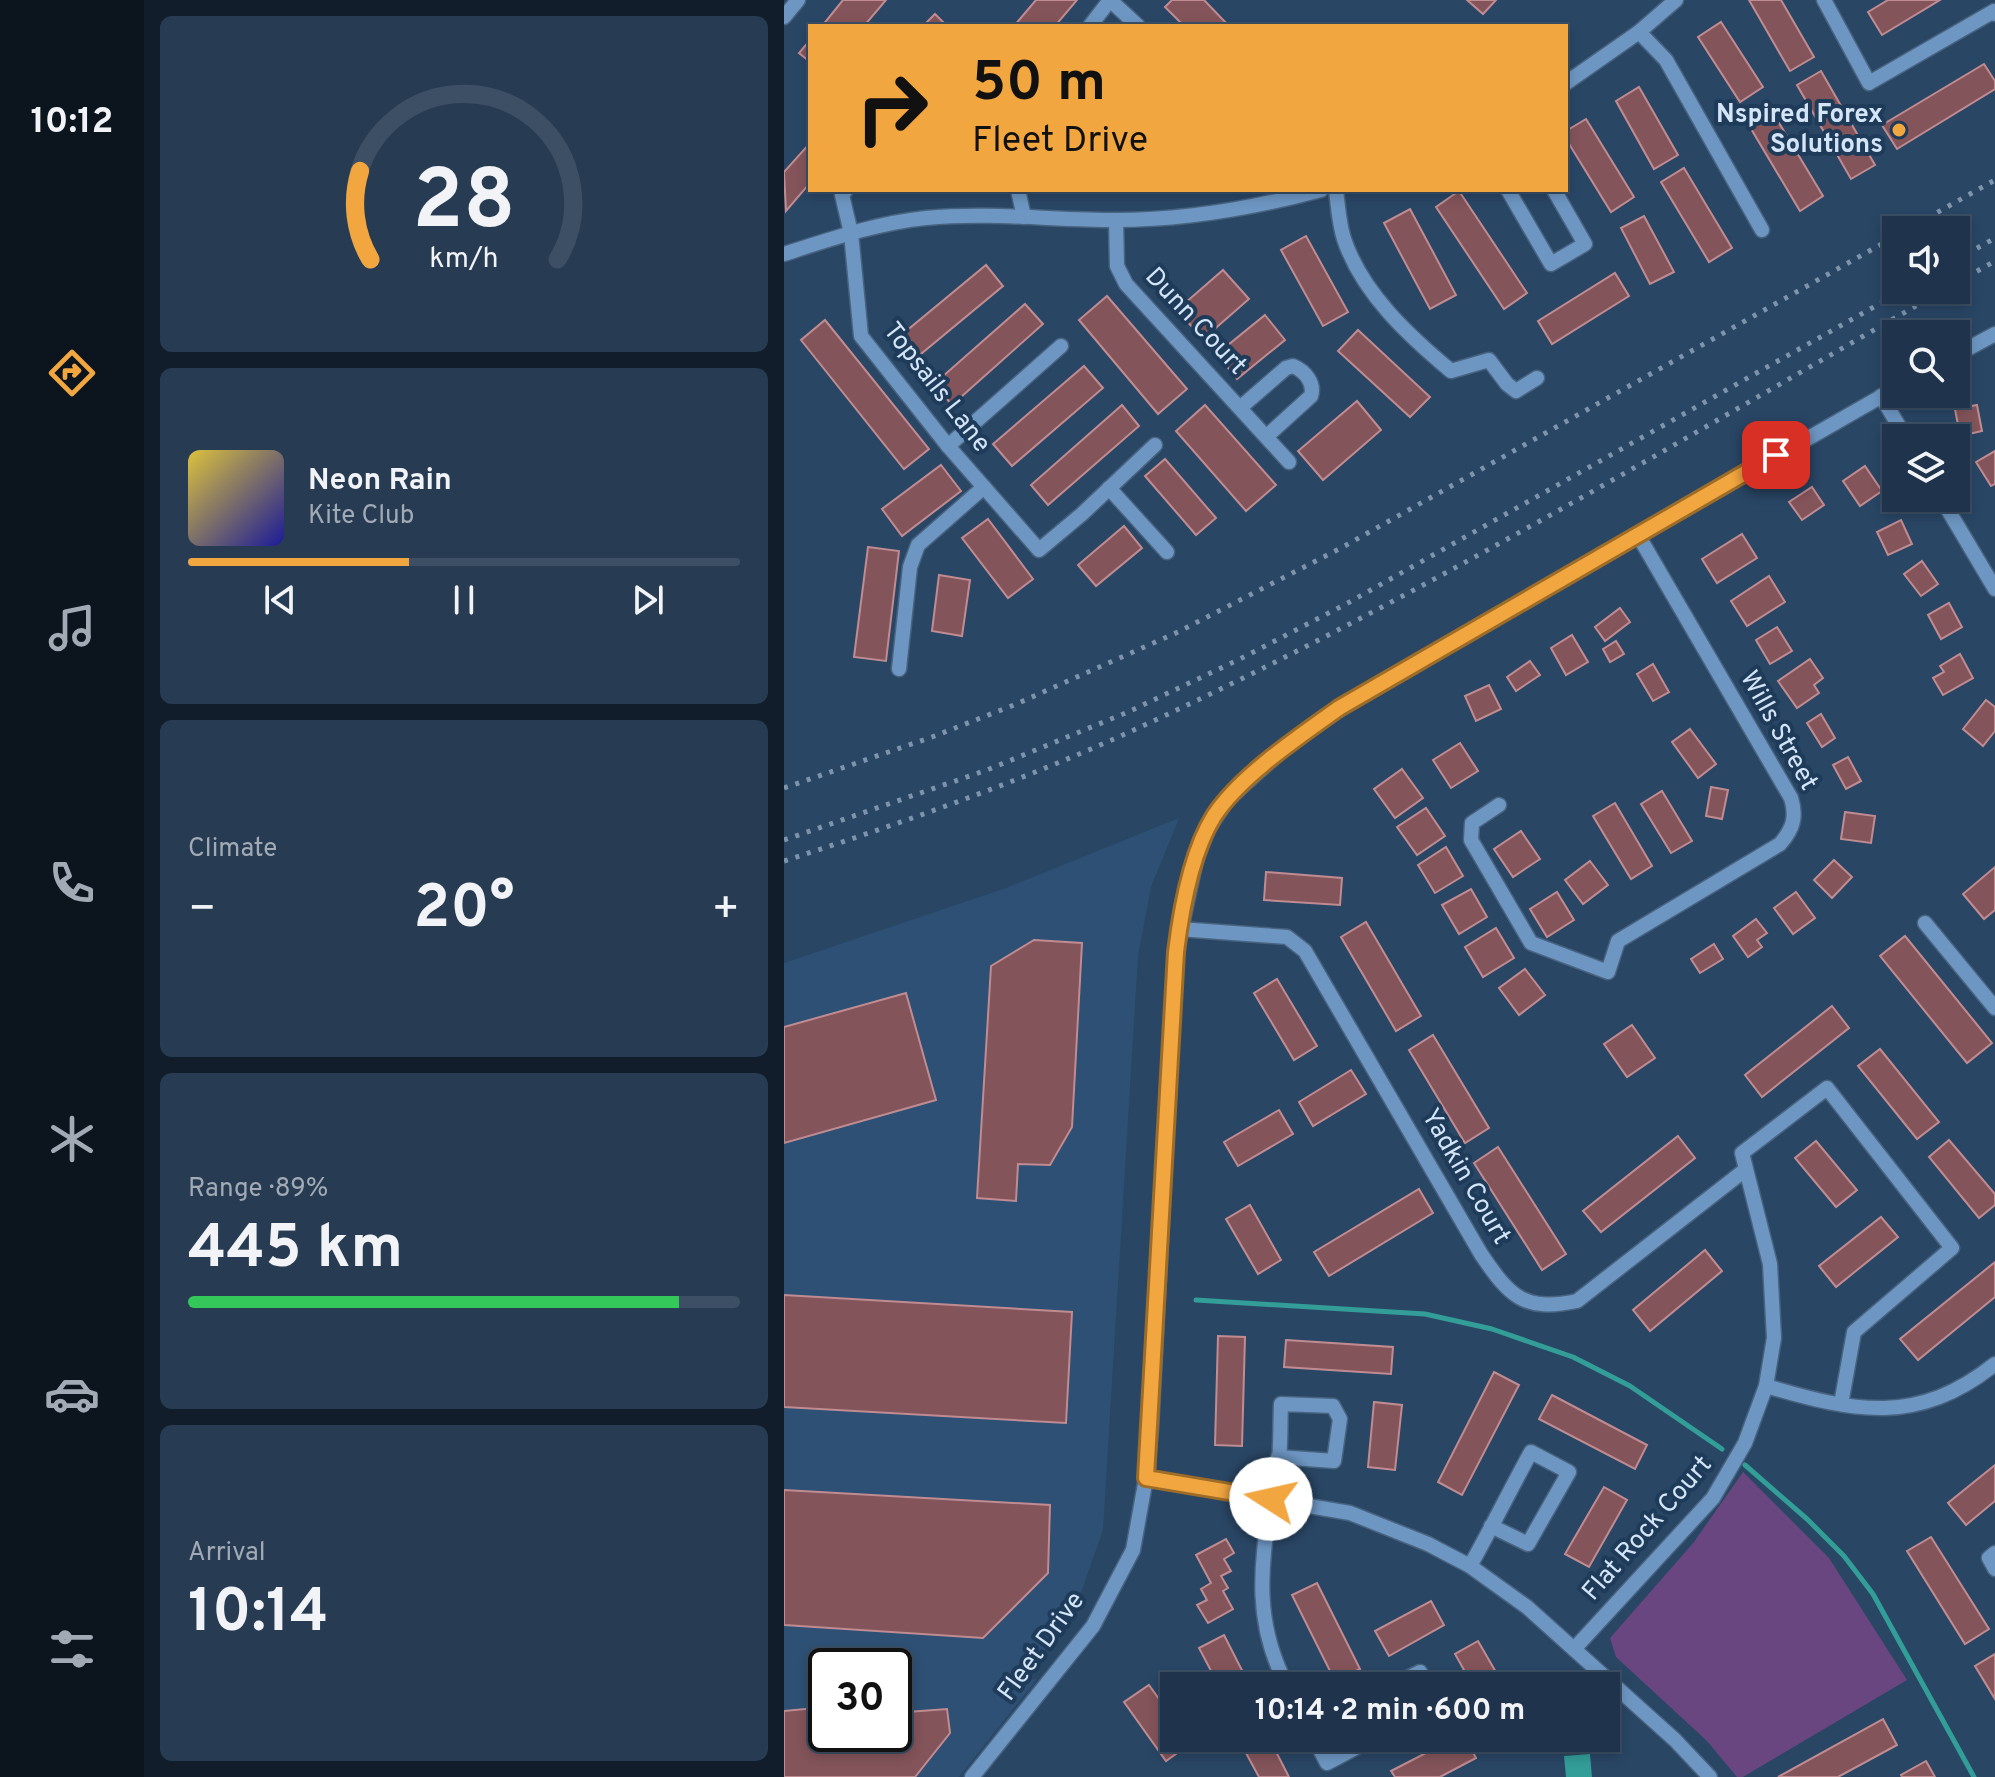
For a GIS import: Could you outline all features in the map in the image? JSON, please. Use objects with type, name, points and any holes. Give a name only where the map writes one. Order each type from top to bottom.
[{"type":"street","points":[[784,17],[798,0]]},
{"type":"street","points":[[1092,24],[1110,0],[1136,24]]},
{"type":"street","points":[[1568,82],[1639,32],[1676,0]]},
{"type":"street","points":[[1824,0],[1869,83],[1994,11],[1995,14]]},
{"type":"street","points":[[1639,32],[1666,60],[1762,230]]},
{"type":"street","name":"Topsails Lane","points":[[844,192],[842,195],[851,233],[861,336],[948,446],[1039,550],[1109,488]]},
{"type":"street","points":[[1018,192],[1024,217]]},
{"type":"street","points":[[784,254],[851,233],[926,218],[973,214],[1116,220],[1225,212],[1312,192]]},
{"type":"street","points":[[1336,192],[1343,238],[1359,272],[1377,298],[1419,344],[1451,371],[1489,360],[1516,391],[1537,378]]},
{"type":"street","points":[[1509,192],[1551,264],[1585,244],[1555,192]]},
{"type":"street","name":"Dunn Court","points":[[1116,220],[1117,266],[1126,284],[1289,462]]},
{"type":"street","points":[[1970,347],[1995,334]]},
{"type":"street","points":[[948,446],[1061,346]]},
{"type":"street","name":"Dunn Court","points":[[1241,407],[1286,368],[1293,366],[1305,376],[1314,389],[1311,396],[1267,436]]},
{"type":"street","points":[[1881,396],[1898,424]]},
{"type":"street","name":"Fleet Drive","points":[[972,1777],[1093,1626],[1133,1550],[1146,1478],[1179,929],[1196,860],[1215,815],[1279,752],[1364,693],[1881,396]]},
{"type":"street","points":[[1155,445],[1109,488],[1167,552]]},
{"type":"street","points":[[899,669],[910,567],[918,545],[984,487]]},
{"type":"street","points":[[1949,512],[1995,589]]},
{"type":"street","name":"Wills Street","points":[[1499,805],[1472,823],[1471,840],[1531,943],[1608,972],[1618,941],[1780,844],[1794,823],[1791,798],[1638,535]]},
{"type":"street","points":[[1925,923],[1995,1008]]},
{"type":"street","name":"Yadkin Court","points":[[1179,929],[1287,937],[1305,951],[1481,1254],[1501,1284],[1521,1300],[1549,1307],[1577,1301],[1745,1170]]},
{"type":"street","name":"Flat Rock Court","points":[[1574,1649],[1713,1498],[1745,1443],[1766,1386],[1774,1338],[1767,1245],[1742,1153],[1827,1088],[1952,1248],[1854,1332],[1841,1404]]},
{"type":"street","points":[[1766,1386],[1841,1404],[1883,1410],[1909,1407],[1949,1394],[1977,1379],[1995,1364]]},
{"type":"street","points":[[1278,1457],[1334,1461],[1340,1419],[1333,1406],[1281,1404],[1278,1457],[1261,1585],[1266,1632],[1280,1672]]},
{"type":"street","points":[[1470,1566],[1491,1526],[1531,1452],[1569,1472],[1528,1544],[1491,1526]]},
{"type":"street","points":[[1146,1478],[1350,1513],[1397,1530],[1470,1566],[1527,1607],[1675,1740],[1710,1777]]},
{"type":"street","points":[[1995,1553],[1989,1558],[1995,1569]]},
{"type":"street","points":[[1321,1752],[1327,1763],[1348,1752]]},
{"type":"shaded area","points":[[1179,818],[1151,887],[1138,956],[1103,1530],[1077,1604],[1024,1680],[1037,1679],[959,1777],[784,1777],[784,963],[1006,888]]},
{"type":"shaded area","points":[[1743,1472],[1829,1558],[1907,1680],[1743,1777],[1737,1777],[1707,1741],[1616,1657],[1610,1638],[1694,1542]]},
{"type":"shaded area","points":[[1590,1754],[1592,1777],[1566,1777],[1564,1756]]},
{"type":"building","points":[[843,0],[886,0],[866,24],[824,24]]},
{"type":"building","points":[[1036,0],[1077,0],[1057,24],[1016,24]]},
{"type":"building","points":[[1172,0],[1204,0],[1227,24],[1182,24],[1165,7]]},
{"type":"building","points":[[1467,0],[1496,0],[1483,14]]},
{"type":"building","points":[[1749,0],[1781,0],[1814,57],[1790,71]]},
{"type":"building","points":[[1888,0],[1940,0],[1882,35],[1868,12]]},
{"type":"building","points":[[935,14],[945,24],[925,24]]},
{"type":"building","points":[[1721,22],[1763,87],[1740,102],[1698,37]]},
{"type":"building","points":[[808,42],[808,60],[799,53]]},
{"type":"building","points":[[1984,64],[1995,81],[1995,89],[1897,149],[1882,125]]},
{"type":"building","points":[[1821,71],[1875,165],[1851,179],[1797,85]]},
{"type":"building","points":[[1639,87],[1678,155],[1654,169],[1616,101]]},
{"type":"building","points":[[1767,103],[1823,196],[1800,211],[1744,117]]},
{"type":"building","points":[[1586,119],[1634,197],[1611,212],[1568,142],[1568,130]]},
{"type":"building","points":[[808,145],[808,185],[786,211],[784,172]]},
{"type":"building","points":[[1684,168],[1732,248],[1709,262],[1661,182]]},
{"type":"building","points":[[1460,192],[1527,293],[1504,309],[1436,207]]},
{"type":"building","points":[[1410,209],[1456,295],[1430,309],[1384,223]]},
{"type":"building","points":[[1644,216],[1674,272],[1650,284],[1621,228]]},
{"type":"building","points":[[1306,236],[1348,312],[1323,326],[1281,250]]},
{"type":"building","points":[[986,265],[1003,286],[910,363],[893,342]]},
{"type":"building","points":[[1223,270],[1249,299],[1203,339],[1177,310]]},
{"type":"building","points":[[1615,273],[1629,296],[1552,344],[1538,321]]},
{"type":"building","points":[[1107,296],[1187,389],[1158,414],[1079,320]]},
{"type":"building","points":[[1025,304],[1043,324],[952,405],[934,384]]},
{"type":"building","points":[[1265,315],[1285,340],[1237,379],[1217,354]]},
{"type":"building","points":[[825,320],[929,449],[904,469],[801,340]]},
{"type":"building","points":[[1358,330],[1430,397],[1410,417],[1338,351]]},
{"type":"building","points":[[1084,366],[1103,388],[1012,466],[993,444]]},
{"type":"building","points":[[1357,401],[1381,430],[1323,480],[1298,451]]},
{"type":"building","points":[[1122,405],[1139,426],[1048,505],[1031,485]]},
{"type":"building","points":[[1205,405],[1276,485],[1246,511],[1176,431]]},
{"type":"building","points":[[1977,405],[1982,431],[1970,434],[1970,424],[1958,424],[1955,409]]},
{"type":"building","points":[[1995,451],[1995,484],[1991,486],[1976,462]]},
{"type":"building","points":[[1165,459],[1216,518],[1196,535],[1145,476]]},
{"type":"building","points":[[941,465],[961,491],[902,536],[882,509]]},
{"type":"building","points":[[1865,466],[1882,491],[1860,506],[1843,481]]},
{"type":"building","points":[[1812,487],[1824,505],[1802,520],[1789,502]]},
{"type":"building","points":[[988,519],[1033,579],[1008,598],[962,538]]},
{"type":"building","points":[[1901,520],[1912,544],[1888,555],[1877,532]]},
{"type":"building","points":[[1124,526],[1142,548],[1096,586],[1078,565]]},
{"type":"building","points":[[1742,534],[1757,558],[1717,583],[1702,559]]},
{"type":"building","points":[[868,547],[899,551],[886,661],[854,657]]},
{"type":"building","points":[[1922,561],[1938,584],[1921,596],[1904,574]]},
{"type":"building","points":[[939,575],[970,580],[962,636],[932,631]]},
{"type":"building","points":[[1769,576],[1785,602],[1747,626],[1731,601]]},
{"type":"building","points":[[1949,603],[1962,627],[1941,639],[1928,615]]},
{"type":"building","points":[[1620,608],[1630,622],[1605,641],[1595,627]]},
{"type":"building","points":[[1777,627],[1792,651],[1770,664],[1756,640]]},
{"type":"building","points":[[1572,635],[1588,662],[1566,675],[1551,648]]},
{"type":"building","points":[[1616,641],[1624,654],[1610,662],[1603,649]]},
{"type":"building","points":[[1960,654],[1973,678],[1943,695],[1933,678],[1944,672],[1940,666]]},
{"type":"building","points":[[1810,659],[1823,678],[1814,685],[1819,693],[1797,708],[1778,681]]},
{"type":"building","points":[[1530,661],[1540,675],[1516,691],[1507,677]]},
{"type":"building","points":[[1653,664],[1669,692],[1653,701],[1637,674]]},
{"type":"building","points":[[1489,685],[1501,709],[1476,721],[1465,696]]},
{"type":"building","points":[[1986,700],[1995,707],[1995,731],[1983,746],[1963,729]]},
{"type":"building","points":[[1821,714],[1835,738],[1822,747],[1807,723]]},
{"type":"building","points":[[1690,729],[1716,764],[1698,778],[1672,742]]},
{"type":"building","points":[[1460,743],[1478,771],[1451,788],[1433,760]]},
{"type":"building","points":[[1848,757],[1861,781],[1846,789],[1833,765]]},
{"type":"building","points":[[1402,769],[1423,798],[1395,818],[1374,789]]},
{"type":"building","points":[[1711,787],[1728,790],[1722,819],[1706,816]]},
{"type":"building","points":[[1662,791],[1692,841],[1671,853],[1641,804]]},
{"type":"building","points":[[1615,803],[1652,866],[1631,879],[1593,816]]},
{"type":"building","points":[[1426,808],[1445,836],[1417,855],[1397,827]]},
{"type":"building","points":[[1845,812],[1875,816],[1871,843],[1841,839]]},
{"type":"building","points":[[1521,831],[1540,859],[1513,877],[1494,849]]},
{"type":"building","points":[[1446,847],[1463,876],[1435,893],[1418,865]]},
{"type":"building","points":[[1834,860],[1852,877],[1832,898],[1814,880]]},
{"type":"building","points":[[1590,861],[1608,885],[1583,904],[1565,880]]},
{"type":"building","points":[[1995,867],[1995,910],[1984,919],[1963,894]]},
{"type":"building","points":[[1266,872],[1342,878],[1340,905],[1264,900]]},
{"type":"building","points":[[1471,889],[1487,917],[1459,934],[1442,905]]},
{"type":"building","points":[[1557,892],[1574,920],[1547,937],[1530,909]]},
{"type":"building","points":[[1796,892],[1815,918],[1793,934],[1774,908]]},
{"type":"building","points":[[1756,919],[1767,933],[1757,940],[1762,947],[1748,957],[1733,936]]},
{"type":"building","points":[[1366,922],[1421,1016],[1396,1031],[1341,937]]},
{"type":"building","points":[[1496,928],[1514,958],[1483,977],[1465,947]]},
{"type":"building","points":[[1905,936],[1992,1043],[1967,1063],[1880,956]]},
{"type":"building","points":[[1034,940],[1082,943],[1072,1127],[1050,1165],[1018,1164],[1016,1201],[977,1198],[991,966]]},
{"type":"building","points":[[1714,944],[1723,959],[1700,973],[1691,959]]},
{"type":"building","points":[[1525,969],[1545,995],[1519,1015],[1499,988]]},
{"type":"building","points":[[1277,979],[1317,1046],[1294,1060],[1254,993]]},
{"type":"building","points":[[906,993],[936,1100],[784,1143],[784,1027]]},
{"type":"building","points":[[1832,1006],[1849,1028],[1762,1097],[1745,1075]]},
{"type":"building","points":[[1632,1025],[1655,1058],[1627,1077],[1604,1044]]},
{"type":"building","points":[[1433,1035],[1489,1128],[1465,1143],[1409,1050]]},
{"type":"building","points":[[1880,1049],[1939,1122],[1917,1139],[1858,1066]]},
{"type":"building","points":[[1351,1070],[1366,1094],[1313,1126],[1299,1102]]},
{"type":"building","points":[[1279,1110],[1293,1134],[1238,1166],[1224,1142]]},
{"type":"building","points":[[1678,1136],[1695,1158],[1601,1232],[1583,1211]]},
{"type":"building","points":[[1949,1140],[1995,1194],[1995,1205],[1979,1218],[1929,1157]]},
{"type":"building","points":[[1816,1141],[1857,1190],[1836,1207],[1795,1158]]},
{"type":"building","points":[[1498,1147],[1566,1254],[1542,1270],[1474,1163]]},
{"type":"building","points":[[1419,1189],[1433,1213],[1329,1276],[1314,1252]]},
{"type":"building","points":[[1250,1205],[1281,1260],[1258,1274],[1226,1219]]},
{"type":"building","points":[[1881,1217],[1898,1237],[1836,1287],[1819,1266]]},
{"type":"building","points":[[1705,1250],[1722,1271],[1650,1331],[1633,1310]]},
{"type":"building","points":[[1995,1262],[1995,1297],[1918,1360],[1900,1339]]},
{"type":"building","points":[[784,1295],[1072,1312],[1066,1423],[784,1407]]},
{"type":"building","points":[[1218,1336],[1245,1337],[1242,1446],[1215,1445]]},
{"type":"building","points":[[1286,1340],[1393,1347],[1391,1374],[1284,1367]]},
{"type":"building","points":[[1494,1372],[1519,1385],[1462,1495],[1438,1482]]},
{"type":"building","points":[[1552,1395],[1647,1445],[1635,1469],[1539,1419]]},
{"type":"building","points":[[1374,1402],[1402,1405],[1395,1470],[1368,1467]]},
{"type":"building","points":[[1995,1465],[1995,1501],[1966,1525],[1948,1503]]},
{"type":"building","points":[[1604,1487],[1627,1500],[1589,1567],[1565,1554]]},
{"type":"building","points":[[784,1490],[1050,1505],[1048,1573],[983,1638],[784,1625]]},
{"type":"building","points":[[1931,1537],[1989,1629],[1965,1644],[1907,1551]]},
{"type":"building","points":[[1226,1539],[1234,1553],[1224,1559],[1231,1571],[1221,1576],[1228,1588],[1223,1591],[1233,1609],[1208,1623],[1197,1605],[1207,1600],[1201,1589],[1211,1583],[1196,1555]]},
{"type":"building","points":[[1317,1583],[1360,1669],[1330,1672],[1292,1595]]},
{"type":"building","points":[[1431,1601],[1444,1625],[1389,1656],[1375,1631]]},
{"type":"building","points":[[1224,1635],[1243,1672],[1212,1672],[1199,1648]]},
{"type":"building","points":[[1478,1641],[1496,1672],[1465,1672],[1455,1654]]},
{"type":"building","points":[[1995,1654],[1995,1699],[1975,1666]]},
{"type":"building","points":[[1149,1685],[1160,1700],[1160,1752],[1178,1752],[1166,1761],[1124,1702]]},
{"type":"building","points":[[808,1709],[808,1752],[912,1752],[912,1712],[947,1709],[950,1733],[915,1777],[784,1777],[784,1711]]},
{"type":"building","points":[[1883,1719],[1897,1745],[1838,1777],[1778,1777]]},
{"type":"building","points":[[1245,1752],[1276,1752],[1289,1777],[1259,1777]]},
{"type":"building","points":[[1428,1752],[1473,1752],[1476,1758],[1440,1777],[1395,1777],[1391,1771]]},
{"type":"building","points":[[1926,1761],[1935,1777],[1902,1777],[1901,1775]]},
{"type":"waterway","points":[[1196,1300],[1425,1314],[1492,1329],[1573,1357],[1630,1386],[1722,1449]]},
{"type":"waterway","points":[[1745,1465],[1844,1556],[1873,1594],[1974,1777]]},
{"type":"railway","points":[[1931,216],[1995,180]]},
{"type":"railway","points":[[1970,252],[1995,238]]},
{"type":"railway","points":[[784,788],[1014,705],[1178,632],[1341,548],[1882,244]]},
{"type":"railway","points":[[1970,275],[1995,261]]},
{"type":"railway","points":[[784,840],[987,770],[1128,712],[1240,659],[1346,604],[1882,302]]},
{"type":"railway","points":[[784,861],[1014,780],[1105,743],[1251,674],[1551,515],[1920,304]]},
{"type":"place","name":"Nspired Forex Solutions","points":[[1899,130]]},
{"type":"route","points":[[1271,1499],[1146,1478],[1176,952],[1196,860],[1208,829],[1227,800],[1256,773],[1291,742],[1339,708],[1776,455]]}]
